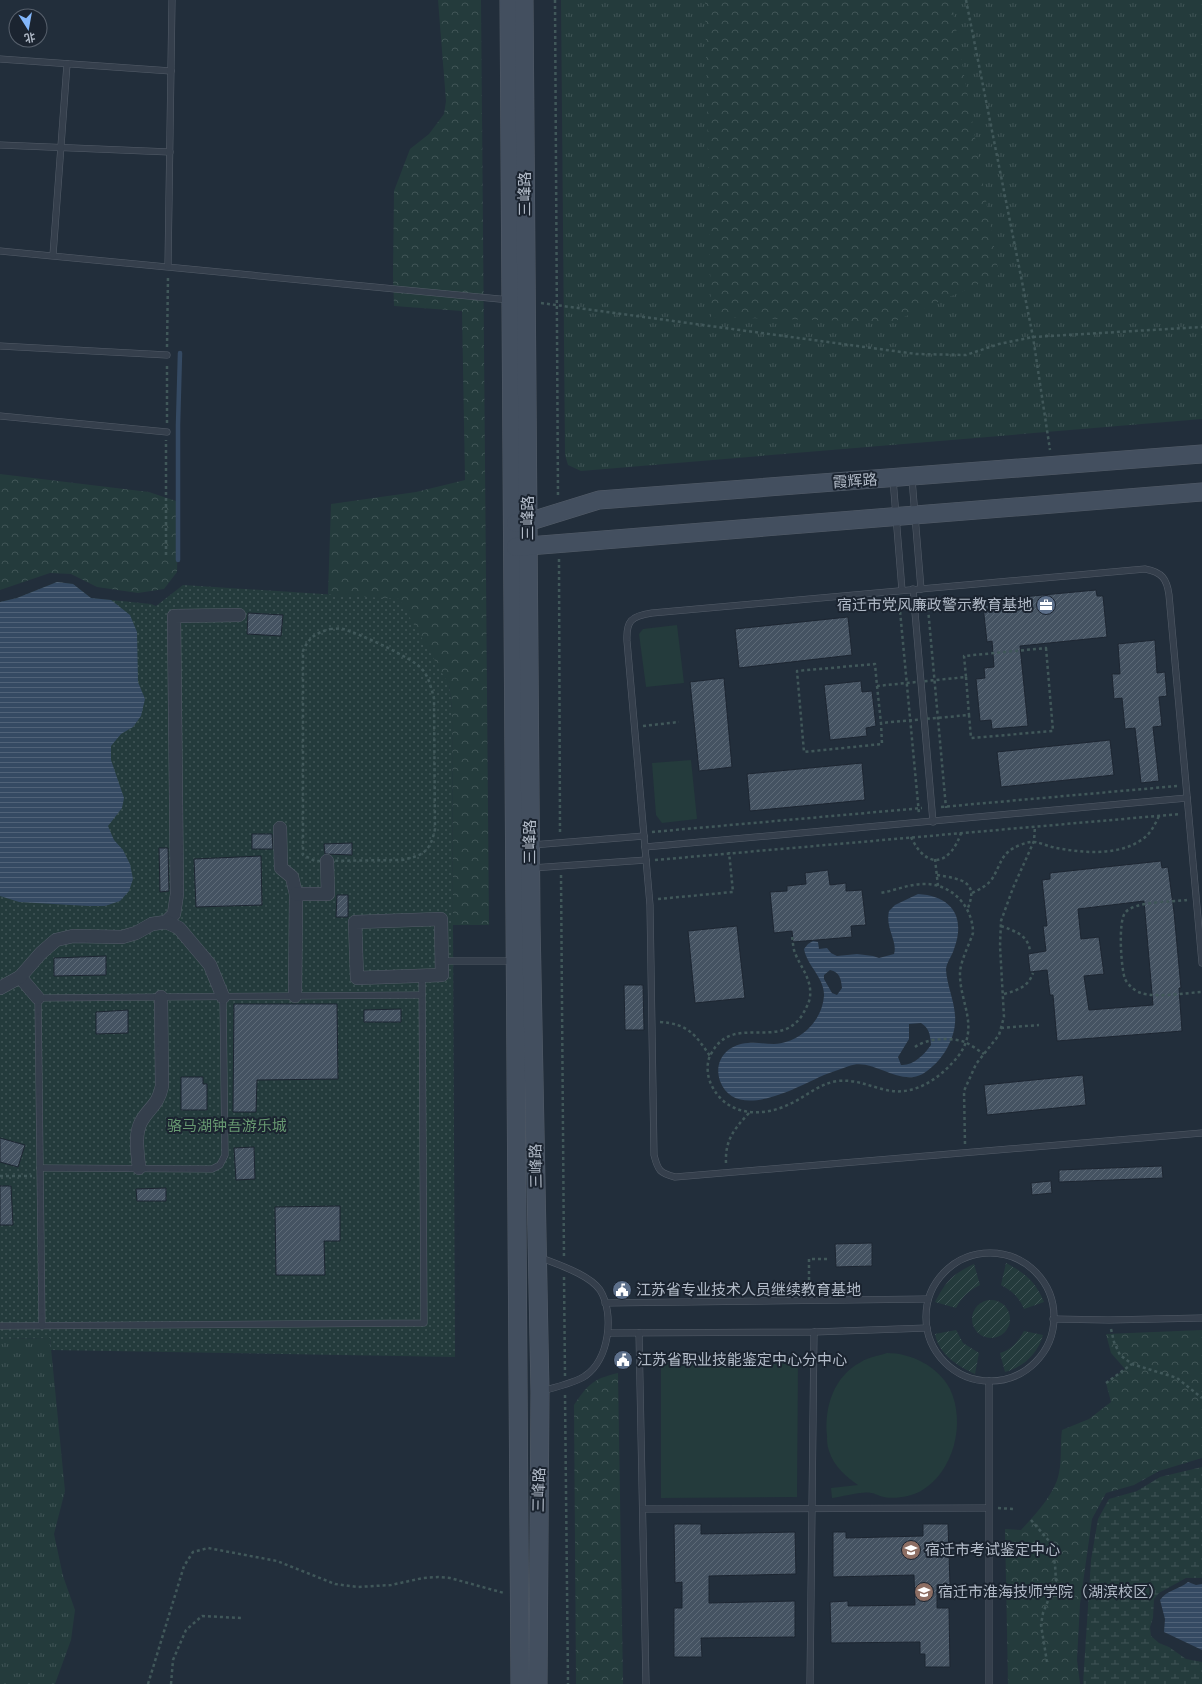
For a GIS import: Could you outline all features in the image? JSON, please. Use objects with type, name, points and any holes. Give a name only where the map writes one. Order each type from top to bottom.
[{"type":"main road","name":"三峰路","points":[[509,0],[519,300]]},
{"type":"main road","name":"三峰路","points":[[520,1684],[523,961],[519,300],[524,0]]},
{"type":"main road","name":"霞辉路","points":[[520,523],[599,500],[893,479],[1202,454]]},
{"type":"main road","points":[[520,547],[1202,492]]},
{"type":"main road","name":"三峰路","points":[[523,961],[538,1256],[540,1392],[538,1684]]},
{"type":"street","points":[[166,922],[174,914],[178,894],[174,616],[238,615]]},
{"type":"street","points":[[280,828],[281,868],[292,877],[296,894],[295,996]]},
{"type":"street","points":[[296,894],[328,894],[327,861]]},
{"type":"street","points":[[441,919],[442,975],[422,976],[357,978],[355,922],[441,919]]},
{"type":"street","points":[[0,988],[20,977],[36,958],[56,940],[73,936],[107,938],[122,937],[136,933],[152,924],[166,922],[179,928],[210,965],[223,997]]},
{"type":"street","points":[[20,977],[38,998]]},
{"type":"street","points":[[139,1168],[138,1133],[140,1124],[155,1106],[160,1097],[162,1086],[161,997]]},
{"type":"lane","points":[[168,266],[172,0]]},
{"type":"lane","points":[[0,59],[171,71]]},
{"type":"lane","points":[[53,255],[67,64]]},
{"type":"lane","points":[[0,145],[170,152]]},
{"type":"lane","points":[[0,250],[519,300]]},
{"type":"lane","points":[[0,346],[167,355]]},
{"type":"lane","points":[[0,416],[166,432]]},
{"type":"lane","points":[[912,477],[924,588]]},
{"type":"lane","points":[[893,479],[900,590]]},
{"type":"lane","points":[[1202,963],[1169,595],[1167,583],[1162,575],[1154,570],[1145,568],[900,590],[638,615],[630,620],[626,629],[650,899],[654,1155],[657,1166],[662,1174],[675,1176],[1202,1133]]},
{"type":"lane","points":[[913,589],[933,822]]},
{"type":"lane","points":[[645,847],[1187,798]]},
{"type":"lane","points":[[522,846],[644,834]]},
{"type":"lane","points":[[522,869],[646,860]]},
{"type":"lane","points":[[442,962],[523,961]]},
{"type":"lane","points":[[0,1326],[424,1323],[422,976]]},
{"type":"lane","points":[[42,1326],[38,998],[422,995]]},
{"type":"lane","points":[[40,1168],[212,1169],[220,1165],[224,1155],[223,997]]},
{"type":"lane","points":[[978,1253],[999,1253],[1020,1260],[1037,1272],[1048,1290],[1054,1311],[1052,1332],[1044,1352],[1029,1367],[1010,1377],[989,1381],[968,1377],[950,1367],[936,1352],[927,1328],[925,1312],[928,1299],[930,1291],[942,1273],[958,1260],[978,1253]]},
{"type":"lane","points":[[538,1256],[578,1272],[599,1289],[606,1308],[608,1333],[600,1360],[585,1377],[540,1392]]},
{"type":"lane","points":[[604,1303],[928,1299]]},
{"type":"lane","points":[[1053,1319],[1110,1320],[1202,1318]]},
{"type":"lane","points":[[608,1333],[814,1332],[927,1328]]},
{"type":"lane","points":[[810,1684],[814,1332]]},
{"type":"lane","points":[[639,1333],[646,1684]]},
{"type":"lane","points":[[989,1381],[989,1684]]},
{"type":"lane","points":[[643,1509],[988,1508]]},
{"type":"path","points":[[966,0],[1033,337],[1053,466]]},
{"type":"path","points":[[166,555],[168,266]]},
{"type":"path","points":[[519,300],[916,354],[966,355],[999,344],[1033,337],[1202,327]]},
{"type":"path","points":[[924,588],[949,834]]},
{"type":"path","points":[[900,590],[921,836]]},
{"type":"path","points":[[330,629],[342,629],[415,662],[423,670],[434,698],[435,829],[432,842],[425,853],[414,857],[402,860],[327,861],[315,861],[303,855],[303,651],[308,639],[318,632],[330,629]]},
{"type":"path","points":[[966,677],[969,715]]},
{"type":"path","points":[[877,686],[881,723]]},
{"type":"path","points":[[634,727],[679,722]]},
{"type":"path","points":[[644,834],[946,806],[1186,786]]},
{"type":"path","points":[[966,1153],[964,1091],[976,1064],[999,1035],[1004,1017],[1000,926],[1013,888],[1034,841],[1034,813]]},
{"type":"path","points":[[646,860],[1189,814]]},
{"type":"path","points":[[972,893],[985,886],[992,879],[1002,857],[1009,850],[1034,841],[1052,847],[1093,852],[1130,847],[1144,838],[1154,827],[1160,816]]},
{"type":"path","points":[[911,837],[921,854],[926,858],[935,859],[947,856],[952,852],[961,833]]},
{"type":"path","points":[[650,899],[733,892],[728,840]]},
{"type":"path","points":[[935,859],[938,886]]},
{"type":"path","points":[[937,875],[965,881],[972,893],[967,910]]},
{"type":"path","points":[[792,937],[794,951],[808,978],[810,987],[810,997],[806,1008],[799,1019],[792,1026],[782,1032],[742,1032],[729,1035],[722,1039],[710,1056],[708,1068],[710,1082],[716,1094],[733,1109],[750,1113],[772,1111],[791,1104],[817,1087],[838,1081],[863,1083],[888,1091],[897,1091],[919,1087],[932,1081],[944,1071],[958,1055],[966,1042],[968,1014],[960,972],[973,933],[967,910],[963,902],[949,890],[938,886],[919,884],[880,893]]},
{"type":"path","points":[[1196,900],[1132,907],[1125,912],[1120,928],[1124,975],[1130,986],[1140,993],[1152,995],[1202,992]]},
{"type":"path","points":[[1000,926],[1015,931],[1024,937],[1028,942],[1030,951]]},
{"type":"path","points":[[1004,994],[1024,987],[1030,981],[1033,973]]},
{"type":"path","points":[[653,1021],[673,1023],[686,1028],[696,1036],[710,1056]]},
{"type":"path","points":[[1001,1028],[1039,1025]]},
{"type":"path","points":[[915,1047],[928,1041],[954,1040],[966,1042],[984,1054]]},
{"type":"path","points":[[727,1171],[726,1146],[738,1125],[750,1113]]},
{"type":"path","points":[[0,1176],[40,1176]]},
{"type":"path","points":[[809,1300],[809,1259],[828,1259]]},
{"type":"path","points":[[1110,1320],[1114,1342],[1120,1355],[1132,1364],[1177,1378],[1202,1398]]},
{"type":"path","points":[[1106,1383],[1132,1364]]},
{"type":"path","points":[[1031,1520],[1049,1540],[1055,1564],[1056,1580],[1043,1613],[1041,1625],[1047,1662]]},
{"type":"path","points":[[148,1684],[184,1566],[193,1552],[200,1550],[208,1548],[276,1561],[335,1584],[358,1587],[391,1585],[423,1578],[450,1578],[504,1593]]},
{"type":"path","points":[[171,1684],[173,1660],[186,1630],[202,1616],[241,1618]]},
{"type":"green space","points":[[438,0],[481,0],[489,925],[453,925],[452,709],[449,685],[328,594],[331,504],[416,492],[465,480],[462,311],[394,306],[394,191],[410,149],[429,134],[444,114],[446,101]]},
{"type":"green space","points":[[561,0],[1202,0],[1202,419],[581,471],[568,465],[565,455]]},
{"type":"green space","points":[[705,0],[951,0],[999,275],[893,322],[711,317]]},
{"type":"green space","points":[[0,474],[149,492],[179,502],[177,572],[164,589],[138,593],[97,587],[71,574],[50,573],[0,590]]},
{"type":"green space","name":"骆马湖钟吾游乐城","points":[[57,582],[73,584],[91,598],[151,604],[156,606],[183,585],[399,599],[449,685],[452,709],[455,1357],[51,1350],[50,1338],[0,1339],[0,602],[17,598]]},
{"type":"green space","points":[[677,625],[684,683],[646,687],[639,634],[643,629]]},
{"type":"green space","points":[[691,760],[697,819],[662,823],[656,815],[652,763]]},
{"type":"green space","points":[[1006,1263],[1019,1271],[1033,1283],[1044,1302],[1024,1309],[1015,1295],[1001,1285]]},
{"type":"green space","points":[[974,1264],[980,1285],[966,1295],[956,1308],[935,1302],[947,1283],[955,1275]]},
{"type":"green space","points":[[987,1300],[995,1300],[1005,1305],[1009,1312],[1009,1326],[1005,1333],[995,1338],[987,1338],[977,1333],[975,1330],[972,1323],[972,1315],[977,1305],[980,1303]]},
{"type":"green space","points":[[956,1330],[963,1343],[979,1353],[975,1374],[950,1359],[937,1341],[935,1334]]},
{"type":"green space","points":[[1202,1330],[1202,1458],[1159,1471],[1134,1485],[1106,1493],[1092,1519],[1080,1604],[1077,1660],[1080,1684],[1008,1684],[1005,1529],[1021,1530],[1044,1504],[1049,1496],[1057,1481],[1060,1468],[1062,1430],[1089,1419],[1111,1402],[1106,1383],[1125,1369],[1111,1353],[1106,1334]]},
{"type":"green space","points":[[1024,1331],[1043,1335],[1041,1342],[1034,1353],[1024,1363],[1005,1372],[1000,1353],[1014,1345]]},
{"type":"green space","points":[[50,1338],[65,1491],[54,1534],[63,1576],[75,1610],[71,1640],[55,1684],[0,1684],[0,1339]]},
{"type":"green space","points":[[887,1353],[905,1355],[923,1362],[945,1381],[955,1402],[957,1431],[954,1446],[942,1472],[932,1483],[921,1491],[912,1495],[890,1498],[873,1493],[857,1493],[832,1498],[831,1488],[858,1485],[844,1474],[837,1466],[828,1449],[826,1425],[829,1404],[833,1393],[844,1375],[852,1368],[864,1360]]},
{"type":"green space","points":[[661,1362],[798,1362],[797,1497],[661,1498]]},
{"type":"green space","points":[[618,1373],[623,1684],[576,1684],[574,1405],[587,1387],[592,1383]]},
{"type":"green space","points":[[1202,1467],[1202,1578],[1186,1578],[1159,1593],[1154,1599],[1153,1618],[1150,1627],[1151,1636],[1159,1643],[1169,1647],[1186,1659],[1202,1662],[1202,1684],[1083,1684],[1091,1560],[1098,1519],[1109,1499],[1137,1491],[1160,1477]]},
{"type":"water","points":[[57,582],[73,584],[91,598],[111,600],[130,615],[137,632],[138,682],[145,699],[141,716],[133,727],[121,734],[111,746],[111,760],[124,798],[122,808],[108,826],[114,840],[123,850],[130,864],[133,879],[129,891],[120,901],[105,906],[19,902],[0,896],[0,602],[17,598]]},
{"type":"water","points":[[918,894],[930,896],[940,899],[947,904],[953,910],[957,918],[957,938],[946,970],[955,1015],[954,1031],[952,1039],[939,1060],[927,1071],[917,1076],[898,1076],[868,1065],[859,1064],[824,1075],[769,1098],[753,1100],[739,1099],[728,1093],[720,1081],[718,1073],[724,1054],[734,1046],[741,1044],[774,1044],[792,1040],[808,1029],[819,1014],[824,996],[824,990],[822,983],[806,955],[804,949],[808,944],[813,941],[818,942],[819,949],[827,948],[831,953],[837,956],[857,954],[879,958],[894,954],[895,949],[888,917],[889,911],[895,905]],"holes":[[[830,970],[836,972],[840,979],[842,988],[837,995],[832,993],[824,979],[824,975]],[[921,1023],[928,1030],[931,1045],[914,1062],[901,1065],[898,1057],[909,1039],[909,1024]]]},
{"type":"water","points":[[1188,1582],[1196,1585],[1202,1584],[1202,1650],[1164,1632],[1165,1619],[1160,1600],[1169,1592]]},
{"type":"building","points":[[1096,590],[1097,596],[1103,596],[1107,637],[1020,646],[1028,726],[992,729],[991,720],[980,721],[976,679],[985,678],[984,668],[994,667],[992,641],[987,642],[983,606],[990,605],[990,600]]},
{"type":"building","points":[[248,613],[283,615],[281,636],[247,634]]},
{"type":"building","points":[[848,617],[852,655],[739,668],[735,629]]},
{"type":"building","points":[[1155,640],[1157,673],[1165,672],[1167,696],[1159,697],[1162,726],[1153,727],[1159,781],[1141,783],[1135,728],[1125,729],[1122,698],[1114,699],[1112,674],[1120,674],[1118,644]]},
{"type":"building","points":[[724,678],[732,767],[699,771],[690,682]]},
{"type":"building","points":[[861,681],[862,692],[872,691],[876,726],[866,728],[867,736],[830,740],[824,685]]},
{"type":"building","points":[[1110,740],[1114,775],[1001,787],[997,752]]},
{"type":"building","points":[[862,763],[865,800],[750,811],[747,774]]},
{"type":"building","points":[[252,834],[272,834],[273,849],[252,849]]},
{"type":"building","points":[[352,843],[352,855],[325,854],[324,844]]},
{"type":"building","points":[[159,848],[168,848],[169,891],[160,892]]},
{"type":"building","points":[[261,856],[262,905],[196,907],[194,859]]},
{"type":"building","points":[[1161,861],[1162,868],[1168,867],[1181,988],[1179,988],[1182,1031],[1057,1041],[1053,995],[1050,995],[1047,970],[1030,972],[1028,954],[1046,951],[1043,926],[1047,926],[1042,880],[1050,879],[1050,873]],"holes":[[[1144,901],[1153,1005],[1089,1010],[1084,976],[1104,974],[1099,937],[1081,939],[1078,909]]]},
{"type":"building","points":[[828,870],[830,885],[846,883],[846,891],[862,890],[866,925],[851,926],[852,937],[793,942],[792,931],[774,933],[770,892],[787,891],[787,886],[806,884],[805,873]]},
{"type":"building","points":[[337,895],[348,895],[348,917],[336,917]]},
{"type":"building","points":[[737,926],[745,998],[695,1003],[688,931]]},
{"type":"building","points":[[106,956],[106,975],[54,976],[54,958]]},
{"type":"building","points":[[624,985],[643,985],[644,1030],[625,1030]]},
{"type":"building","points":[[234,1004],[337,1004],[338,1079],[257,1080],[256,1112],[233,1112]]},
{"type":"building","points":[[401,1009],[401,1022],[364,1022],[364,1010]]},
{"type":"building","points":[[128,1010],[128,1033],[96,1034],[96,1012]]},
{"type":"building","points":[[1083,1075],[1086,1105],[987,1115],[984,1085]]},
{"type":"building","points":[[181,1077],[203,1077],[203,1084],[207,1084],[207,1110],[181,1110]]},
{"type":"building","points":[[0,1138],[25,1145],[18,1167],[0,1162]]},
{"type":"building","points":[[254,1147],[255,1179],[236,1180],[234,1148]]},
{"type":"building","points":[[1162,1166],[1163,1178],[1059,1182],[1059,1170]]},
{"type":"building","points":[[1051,1181],[1052,1193],[1032,1195],[1031,1183]]},
{"type":"building","points":[[0,1186],[11,1186],[13,1225],[0,1225]]},
{"type":"building","points":[[166,1188],[166,1201],[137,1201],[136,1189]]},
{"type":"building","points":[[340,1206],[340,1241],[324,1241],[325,1275],[276,1275],[275,1207]]},
{"type":"building","points":[[872,1243],[872,1266],[836,1267],[835,1244]]},
{"type":"building","points":[[674,1524],[701,1524],[701,1534],[795,1532],[796,1574],[709,1576],[709,1603],[795,1601],[795,1637],[701,1638],[702,1657],[674,1657],[674,1608],[682,1608],[682,1582],[675,1583]]},
{"type":"building","points":[[923,1524],[948,1524],[950,1585],[937,1585],[937,1608],[949,1608],[950,1667],[925,1667],[925,1654],[920,1654],[920,1642],[831,1643],[830,1602],[848,1601],[848,1606],[915,1605],[914,1575],[833,1577],[833,1532],[846,1532],[846,1538],[923,1536]]},
{"type":"waterway","points":[[178,560],[178,425],[180,353]]},
{"type":"place","name":"宿迁市党风廉政警示教育基地","points":[[1046,605]]},
{"type":"place","name":"江苏省专业技术人员继续教育基地","points":[[622,1290]]},
{"type":"place","name":"江苏省职业技能鉴定中心分中心","points":[[623,1360]]},
{"type":"place","name":"宿迁市考试鉴定中心","points":[[911,1550]]},
{"type":"place","name":"宿迁市淮海技师学院（湖滨校区）","points":[[924,1592]]}]
